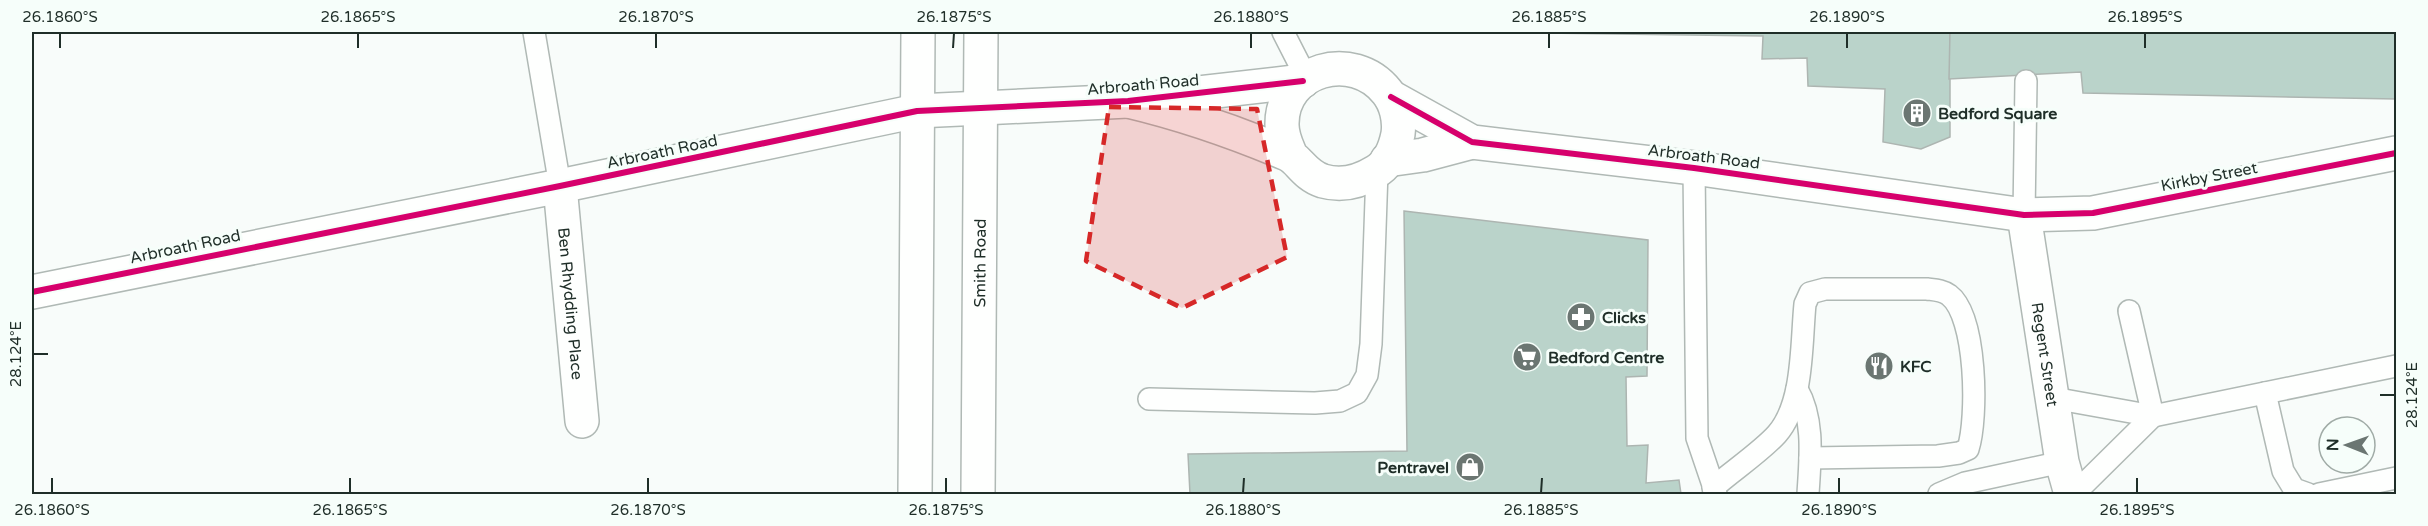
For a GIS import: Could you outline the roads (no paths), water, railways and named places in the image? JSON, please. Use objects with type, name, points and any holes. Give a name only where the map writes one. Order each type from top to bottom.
[{"type":"street","points":[[915,495],[918,32]]},
{"type":"street","name":"Smith Road","points":[[978,495],[981,32]]},
{"type":"street","points":[[1346,68],[1364,72],[1379,82],[1391,97],[1397,112],[1399,129],[1395,145],[1382,165],[1360,181],[1340,184],[1321,180],[1304,171],[1291,156],[1284,141],[1282,124],[1288,101],[1305,80],[1327,69],[1346,68]]},
{"type":"street","name":"Arbroath Road","points":[[32,292],[560,186],[917,111],[1128,101],[1305,80]]},
{"type":"street","name":"Arbroath Road","points":[[1391,97],[1472,142]]},
{"type":"street","name":"Arbroath Road","points":[[1128,101],[1177,112],[1291,156]]},
{"type":"street","name":"Arbroath Road","points":[[1382,165],[1472,142],[1694,168],[2024,215]]},
{"type":"street","name":"Kirkby Street","points":[[2024,215],[2093,213],[2397,153]]},
{"type":"street","name":"Ben Rhydding Place","points":[[560,186],[582,421]]},
{"type":"street","name":"Regent Street","points":[[2024,215],[2062,462],[2072,495]]},
{"type":"lane","points":[[534,32],[560,186]]},
{"type":"lane","points":[[1283,32],[1305,80]]},
{"type":"lane","points":[[2024,215],[2026,81]]},
{"type":"lane","points":[[1149,399],[1315,403],[1340,401],[1357,393],[1367,375],[1371,344],[1382,165]]},
{"type":"lane","points":[[1694,168],[1697,438],[1714,491],[1777,434],[1791,411],[1797,389],[1806,304],[1810,293],[1816,290],[1864,288],[1940,291],[1950,296],[1961,312],[1969,338],[1975,408],[1972,437],[1968,449],[1959,453],[1938,456],[1810,458]]},
{"type":"lane","points":[[2129,311],[2153,416]]},
{"type":"lane","points":[[2053,398],[2153,416],[2397,366]]},
{"type":"lane","points":[[1797,389],[1807,416],[1810,458],[1808,495]]},
{"type":"lane","points":[[2265,393],[2283,471],[2294,489],[2308,495]]},
{"type":"lane","points":[[2072,495],[2153,416]]},
{"type":"lane","points":[[1938,494],[1965,483],[2062,462]]},
{"type":"lane","points":[[2319,495],[2397,478]]},
{"type":"place","name":"Bedford Square","points":[[1917,113]]},
{"type":"place","name":"Clicks","points":[[1581,317]]},
{"type":"place","name":"Bedford Centre","points":[[1527,357]]},
{"type":"place","name":"KFC","points":[[1879,366]]},
{"type":"place","name":"Pentravel","points":[[1470,467]]}]
